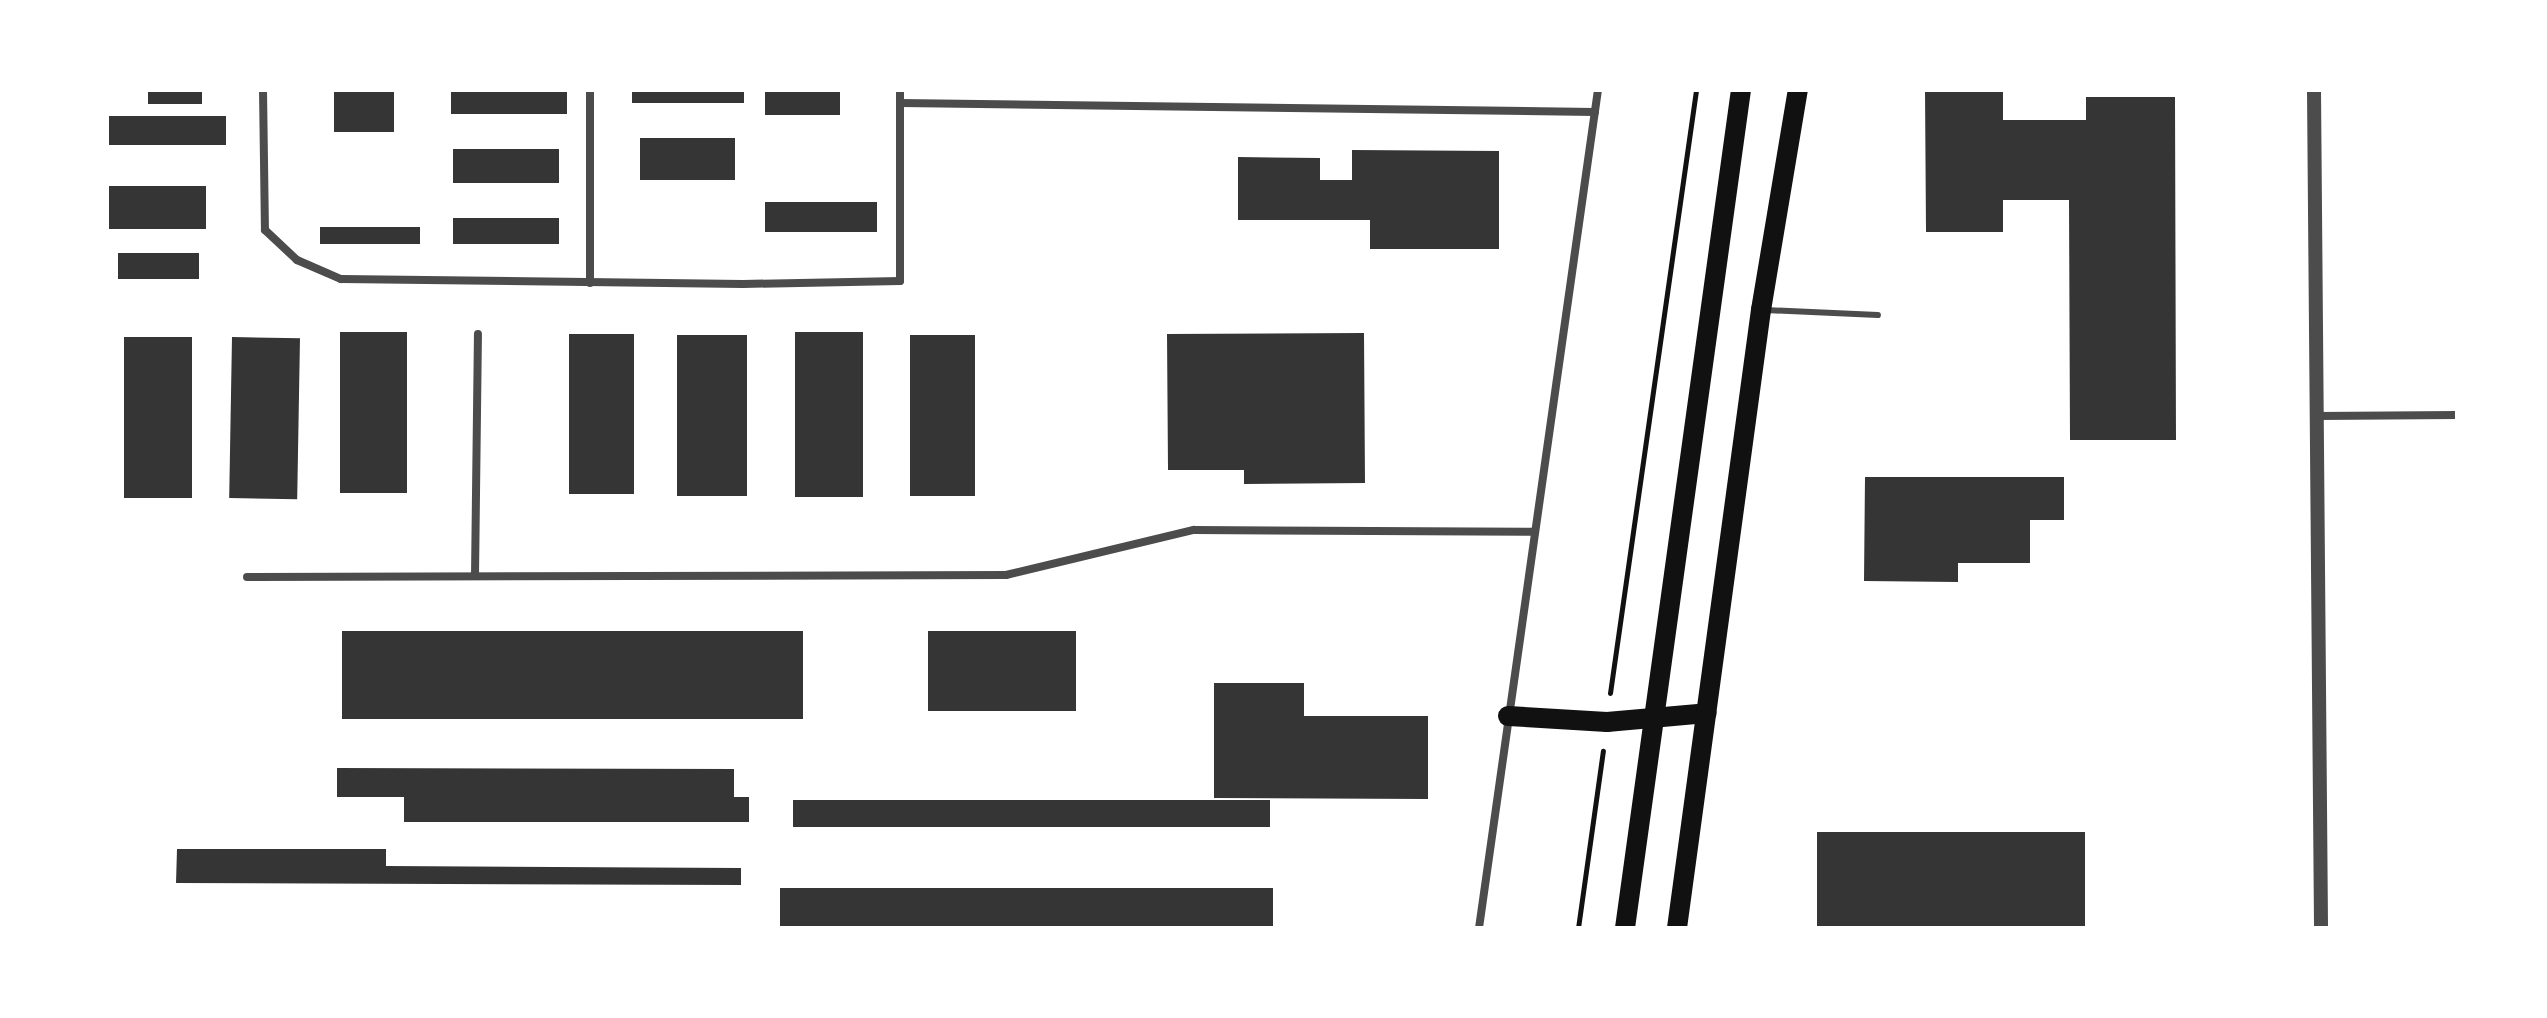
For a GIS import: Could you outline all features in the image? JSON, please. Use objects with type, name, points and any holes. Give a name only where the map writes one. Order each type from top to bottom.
[{"type":"main road","points":[[1625,928],[1741,90]]},
{"type":"main road","points":[[1677,928],[1761,310],[1798,90]]},
{"type":"main road","points":[[1508,716],[1587,722],[1707,713]]},
{"type":"street","points":[[263,90],[265,230],[297,260],[341,279],[590,283],[900,281],[900,90]]},
{"type":"street","points":[[590,90],[590,283]]},
{"type":"street","points":[[1479,928],[1598,90]]},
{"type":"street","points":[[2314,90],[2321,928]]},
{"type":"street","points":[[900,103],[1595,112]]},
{"type":"street","points":[[475,576],[478,334]]},
{"type":"street","points":[[2318,416],[2457,415]]},
{"type":"street","points":[[247,577],[1006,575],[1194,530],[1534,532]]},
{"type":"lane","points":[[1761,310],[1878,315]]},
{"type":"path","points":[[1615,660],[1696,90]]},
{"type":"path","points":[[1578,928],[1597,796]]},
{"type":"building","points":[[148,90],[202,90],[202,104],[148,104]]},
{"type":"building","points":[[334,90],[394,90],[394,132],[334,132]]},
{"type":"building","points":[[451,90],[567,90],[567,114],[451,114]]},
{"type":"building","points":[[632,90],[744,90],[744,103],[632,103]]},
{"type":"building","points":[[765,90],[840,90],[840,115],[765,115]]},
{"type":"building","points":[[1925,90],[2003,90],[2003,120],[2086,120],[2086,97],[2175,97],[2176,440],[2070,440],[2069,200],[2003,200],[2003,232],[1926,232]]},
{"type":"building","points":[[109,116],[226,116],[226,145],[109,145]]},
{"type":"building","points":[[640,138],[735,138],[735,180],[640,180]]},
{"type":"building","points":[[453,149],[559,149],[559,183],[453,183]]},
{"type":"building","points":[[1352,150],[1499,151],[1499,249],[1370,249],[1370,220],[1238,220],[1238,157],[1320,158],[1320,180],[1352,180]]},
{"type":"building","points":[[109,186],[206,186],[206,229],[109,229]]},
{"type":"building","points":[[765,202],[877,202],[877,232],[765,232]]},
{"type":"building","points":[[453,218],[559,218],[559,244],[453,244]]},
{"type":"building","points":[[320,227],[420,227],[420,244],[320,244]]},
{"type":"building","points":[[118,253],[199,253],[199,279],[118,279]]},
{"type":"building","points":[[340,332],[407,332],[407,493],[340,493]]},
{"type":"building","points":[[795,332],[863,332],[863,497],[795,497]]},
{"type":"building","points":[[1364,333],[1365,483],[1244,484],[1244,470],[1168,470],[1167,334]]},
{"type":"building","points":[[569,334],[634,334],[634,494],[569,494]]},
{"type":"building","points":[[677,335],[747,335],[747,496],[677,496]]},
{"type":"building","points":[[910,335],[975,335],[975,496],[910,496]]},
{"type":"building","points":[[124,337],[192,337],[192,498],[124,498]]},
{"type":"building","points":[[232,337],[300,338],[297,499],[229,498]]},
{"type":"building","points":[[1865,477],[2064,477],[2064,520],[2030,520],[2030,563],[1958,563],[1958,582],[1864,581]]},
{"type":"building","points":[[342,631],[803,631],[803,719],[342,719]]},
{"type":"building","points":[[928,631],[1076,631],[1076,711],[928,711]]},
{"type":"building","points":[[1214,683],[1304,683],[1304,716],[1428,716],[1428,799],[1214,798]]},
{"type":"building","points":[[337,768],[734,769],[734,797],[749,797],[749,822],[404,822],[404,797],[337,797]]},
{"type":"building","points":[[793,800],[1270,800],[1270,827],[793,827]]},
{"type":"building","points":[[1817,832],[2085,832],[2085,928],[1817,928]]},
{"type":"building","points":[[177,849],[386,849],[386,866],[741,868],[741,885],[176,883]]},
{"type":"building","points":[[780,888],[1273,888],[1273,928],[780,928]]}]
